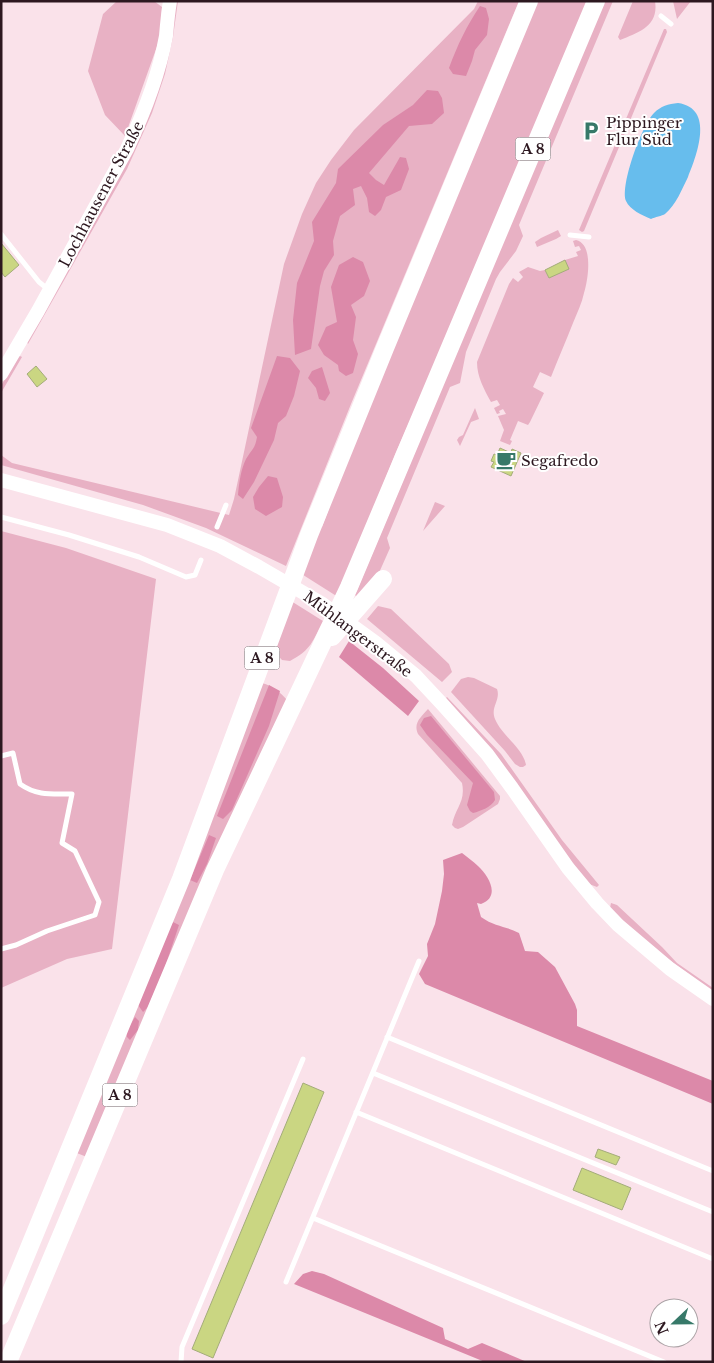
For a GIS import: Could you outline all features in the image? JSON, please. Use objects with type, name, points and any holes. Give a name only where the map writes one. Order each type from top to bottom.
[{"type":"highway","name":"A 8","points":[[1,1316],[181,879],[312,526],[529,1]]},
{"type":"highway","name":"A 8","points":[[8,1362],[215,870],[349,586],[596,1]]},
{"type":"highway","points":[[318,653],[383,579]]},
{"type":"main road","name":"Lochhausener Straße","points":[[1,374],[127,149],[140,122],[157,72],[165,37],[170,1]]},
{"type":"main road","name":"Mühlangerstraße","points":[[1,480],[167,525],[220,546],[321,602],[416,676],[444,705],[486,754],[568,868],[597,904],[618,925],[670,969],[713,999]]},
{"type":"lane","points":[[661,16],[671,24]]},
{"type":"lane","points":[[1,234],[39,282],[49,290]]},
{"type":"lane","points":[[570,235],[589,237]]},
{"type":"lane","points":[[217,526],[226,505]]},
{"type":"lane","points":[[1,517],[69,535],[139,557],[186,577],[195,575],[202,560]]},
{"type":"lane","points":[[1,756],[13,753],[20,784],[29,790],[44,795],[72,794],[62,844],[75,851],[99,902],[96,915],[1,949]]},
{"type":"lane","points":[[286,1282],[419,961]]},
{"type":"lane","points":[[387,1037],[713,1171]]},
{"type":"lane","points":[[181,1362],[182,1347],[304,1059]]},
{"type":"lane","points":[[372,1073],[713,1212]]},
{"type":"lane","points":[[356,1112],[713,1259]]},
{"type":"lane","points":[[313,1218],[664,1362]]},
{"type":"shaded area","points":[[117,1],[154,1],[162,7],[160,38],[125,136],[105,115],[88,71],[103,14]]},
{"type":"shaded area","points":[[174,1],[178,1],[173,37],[165,74],[152,113],[127,169],[28,344],[27,342],[124,167]]},
{"type":"shaded area","points":[[478,1],[519,1],[351,404],[286,566],[206,528],[143,505],[1,465],[1,455],[12,463],[229,515],[284,264],[302,214],[316,183],[354,130],[474,9]]},
{"type":"shaded area","points":[[537,1],[587,1],[456,317],[396,452],[338,597],[300,573],[317,528],[322,527],[330,506],[328,503]]},
{"type":"shaded area","points":[[604,1],[613,1],[519,225],[523,236],[516,251],[496,279],[466,352],[460,383],[450,387],[387,538],[390,548],[378,575],[358,598],[355,595]]},
{"type":"shaded area","points":[[633,1],[655,1],[654,17],[646,27],[620,40],[618,37]]},
{"type":"shaded area","points":[[673,1],[691,1],[677,19]]},
{"type":"shaded area","points":[[480,6],[486,8],[489,19],[487,35],[475,50],[466,76],[453,74],[449,68],[452,59],[466,29]]},
{"type":"shaded area","points":[[664,29],[667,32],[582,232],[579,230]]},
{"type":"shaded area","points":[[427,90],[438,91],[442,98],[444,113],[432,124],[409,126],[369,173],[384,185],[400,157],[406,158],[409,169],[401,190],[386,197],[381,210],[375,216],[369,212],[367,198],[361,186],[353,189],[355,205],[340,216],[333,241],[334,255],[324,271],[320,286],[311,349],[295,355],[293,320],[297,283],[314,241],[312,222],[336,183],[338,169],[383,125],[413,105]]},
{"type":"shaded area","points":[[558,230],[561,236],[537,247],[535,242]]},
{"type":"shaded area","points":[[576,240],[582,243],[585,248],[588,263],[586,287],[582,300],[551,377],[540,372],[533,387],[544,393],[530,422],[528,425],[518,421],[510,440],[512,441],[510,445],[500,441],[504,430],[498,416],[506,414],[503,409],[497,414],[494,408],[500,405],[497,400],[491,402],[483,388],[477,362],[513,278],[518,282],[523,277],[519,272],[528,267],[540,271],[545,270],[549,278],[565,260],[578,256],[576,252],[581,250],[579,246],[575,247],[573,241]]},
{"type":"shaded area","points":[[353,257],[363,262],[370,281],[364,296],[351,305],[356,317],[353,340],[358,354],[353,373],[346,376],[339,371],[338,365],[324,355],[318,345],[326,327],[337,322],[331,287],[339,265]]},
{"type":"shaded area","points":[[277,356],[290,358],[300,371],[294,396],[286,416],[278,423],[274,440],[254,482],[243,499],[238,495],[242,472],[257,437],[251,428]]},
{"type":"shaded area","points":[[17,357],[22,357],[1,393],[1,386]]},
{"type":"shaded area","points":[[322,367],[330,393],[325,401],[319,399],[316,388],[308,378],[312,371]]},
{"type":"shaded area","points":[[475,408],[479,419],[471,422],[460,446],[457,440],[463,435]]},
{"type":"shaded area","points":[[268,476],[277,478],[283,497],[282,507],[266,516],[255,509],[253,497]]},
{"type":"shaded area","points":[[435,502],[445,506],[423,531]]},
{"type":"shaded area","points":[[1,531],[66,548],[156,579],[112,949],[67,959],[1,988]]},
{"type":"shaded area","points":[[291,601],[323,621],[314,640],[307,649],[290,661],[282,660],[273,650]]},
{"type":"shaded area","points":[[378,606],[391,609],[449,664],[452,672],[442,682],[367,619]]},
{"type":"shaded area","points":[[349,641],[383,668],[419,701],[408,716],[339,657]]},
{"type":"shaded area","points":[[468,677],[497,689],[498,697],[494,711],[495,719],[502,731],[521,753],[526,765],[523,767],[515,764],[451,692],[461,679]]},
{"type":"shaded area","points":[[262,683],[276,690],[288,701],[87,1157],[74,1152]]},
{"type":"shaded area","points":[[269,685],[280,691],[269,726],[232,810],[223,819],[217,816]]},
{"type":"shaded area","points":[[447,697],[501,754],[562,840],[599,885],[597,887],[589,884],[571,863]]},
{"type":"shaded area","points":[[428,709],[500,796],[498,804],[458,829],[452,825],[463,795],[462,783],[418,734],[416,727],[418,720]]},
{"type":"shaded area","points":[[431,716],[494,792],[495,800],[488,807],[473,813],[470,811],[467,805],[473,783],[427,735],[420,725],[424,718]]},
{"type":"shaded area","points":[[209,835],[216,838],[207,864],[197,883],[190,880]]},
{"type":"shaded area","points":[[462,853],[482,870],[491,886],[491,897],[481,904],[477,903],[481,917],[491,923],[519,933],[525,951],[538,952],[555,967],[575,1004],[577,1026],[713,1081],[713,1104],[425,984],[419,974],[428,956],[427,944],[435,924],[442,891],[443,860]]},
{"type":"shaded area","points":[[611,903],[617,905],[677,963],[713,988],[713,992],[645,942],[610,908]]},
{"type":"shaded area","points":[[173,922],[179,925],[164,970],[148,1007],[143,1012],[138,1005],[170,925]]},
{"type":"shaded area","points":[[135,1017],[139,1021],[138,1030],[130,1040],[126,1032]]},
{"type":"shaded area","points":[[312,1271],[324,1274],[443,1328],[445,1339],[468,1349],[482,1343],[527,1362],[485,1362],[294,1284],[303,1274]]},
{"type":"water","points":[[678,103],[689,107],[696,113],[700,122],[699,144],[688,177],[676,202],[665,214],[651,219],[633,210],[626,201],[626,182],[629,169],[638,142],[654,113],[662,107]]},
{"type":"building","points":[[1,243],[19,265],[5,277],[1,272]]},
{"type":"building","points":[[565,260],[569,269],[549,278],[545,270]]},
{"type":"building","points":[[36,366],[47,379],[37,387],[27,374]]},
{"type":"building","name":"Segafredo","points":[[500,448],[511,453],[512,449],[521,453],[511,476],[491,467],[494,462],[491,461],[494,454],[497,455]]},
{"type":"building","points":[[303,1083],[324,1092],[213,1358],[192,1349]]},
{"type":"building","points":[[598,1149],[620,1157],[616,1165],[595,1157]]},
{"type":"building","points":[[582,1168],[631,1188],[622,1210],[573,1190]]},
{"type":"place","name":"Pippinger Flur Süd","points":[[591,131]]},
{"type":"place","name":"Segafredo","points":[[506,460]]}]
